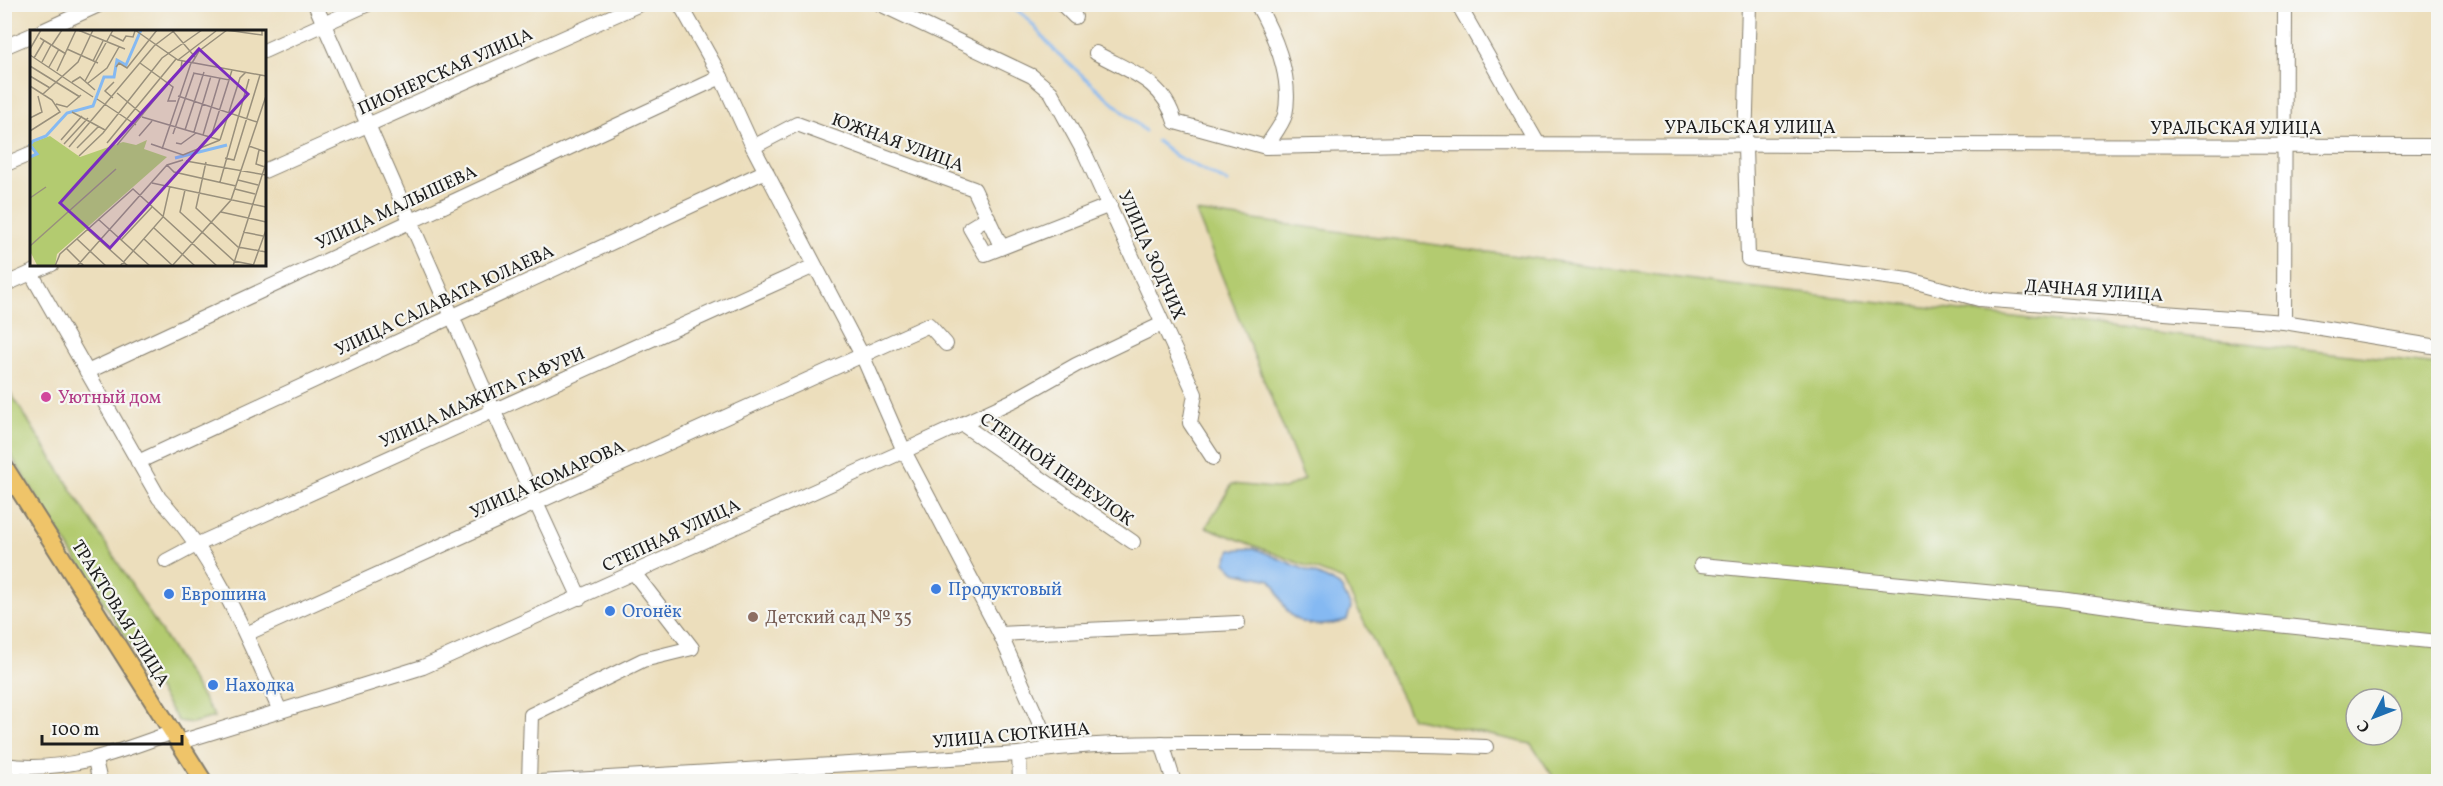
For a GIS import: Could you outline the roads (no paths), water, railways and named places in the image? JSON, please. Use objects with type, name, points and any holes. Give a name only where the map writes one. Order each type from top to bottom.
[{"type":"main road","name":"ТРАКТОВАЯ УЛИЦА","points":[[4,466],[204,782]]},
{"type":"street","points":[[44,30],[101,4]]},
{"type":"street","points":[[315,4],[494,412],[580,598]]},
{"type":"street","points":[[266,50],[368,4]]},
{"type":"street","name":"ПИОНЕРСКАЯ УЛИЦА","points":[[266,170],[640,4]]},
{"type":"street","points":[[680,4],[721,77],[753,147],[863,357],[904,451],[1000,634],[1051,749]]},
{"type":"street","name":"УЛИЦА ЗОДЧИХ","points":[[880,4],[1032,76],[1051,93],[1110,205],[1195,394],[1190,423],[1213,458]]},
{"type":"street","points":[[1062,4],[1075,17]]},
{"type":"street","points":[[1257,4],[1270,28],[1285,76],[1285,116],[1266,147]]},
{"type":"street","points":[[1458,4],[1538,144]]},
{"type":"street","points":[[1745,146],[1749,4]]},
{"type":"street","points":[[2284,322],[2285,4]]},
{"type":"street","points":[[4,47],[30,36]]},
{"type":"street","name":"УРАЛЬСКАЯ УЛИЦА","points":[[1096,53],[1153,84],[1170,104],[1175,122],[1266,147],[1538,144],[2439,146]]},
{"type":"street","name":"УЛИЦА МАЛЫШЕВА","points":[[87,372],[721,77]]},
{"type":"street","name":"ЮЖНАЯ УЛИЦА","points":[[753,147],[798,124],[974,189],[1001,246]]},
{"type":"street","name":"ДАЧНАЯ УЛИЦА","points":[[1745,146],[1748,260],[1909,280],[1979,299],[2284,322],[2439,347]]},
{"type":"street","points":[[4,165],[30,154]]},
{"type":"street","name":"УЛИЦА САЛАВАТА ЮЛАЕВА","points":[[138,462],[766,171]]},
{"type":"street","points":[[988,217],[969,228],[985,254],[1110,205]]},
{"type":"street","points":[[4,285],[47,266]]},
{"type":"street","name":"УЛИЦА МАЖИТА ГАФУРИ","points":[[166,561],[196,545],[814,266]]},
{"type":"street","points":[[31,273],[159,498],[176,515],[196,545],[246,634],[280,711]]},
{"type":"street","name":"СТЕПНАЯ УЛИЦА","points":[[176,737],[280,711],[423,668],[580,598],[752,517],[904,451],[1162,324]]},
{"type":"street","name":"УЛИЦА КОМАРОВА","points":[[246,634],[863,357],[929,325],[946,344]]},
{"type":"street","name":"СТЕПНОЙ ПЕРЕУЛОК","points":[[962,424],[1132,543]]},
{"type":"street","points":[[1701,565],[2060,599],[2154,612],[2439,642]]},
{"type":"street","points":[[529,782],[531,715],[643,660],[692,648],[634,573]]},
{"type":"street","points":[[1000,634],[1238,623]]},
{"type":"street","points":[[4,765],[19,767],[95,760],[176,737]]},
{"type":"street","points":[[1162,742],[1174,782]]},
{"type":"street","name":"УЛИЦА СЮТКИНА","points":[[539,782],[1019,754],[1051,749],[1162,742],[1386,743],[1486,747]]},
{"type":"street","points":[[1019,754],[1020,782]]},
{"type":"street","points":[[95,760],[100,782]]},
{"type":"water","points":[[1254,548],[1341,587],[1351,607],[1347,620],[1314,625],[1298,620],[1286,609],[1271,580],[1235,572],[1225,562],[1231,550]]},
{"type":"waterway","points":[[1009,4],[1025,16],[1055,51],[1145,131]]},
{"type":"waterway","points":[[1157,141],[1176,156],[1227,182]]},
{"type":"place","name":"Уютный дом","points":[[46,397]]},
{"type":"place","name":"Продуктовый","points":[[936,589]]},
{"type":"place","name":"Еврошина","points":[[169,594]]},
{"type":"place","name":"Огонёк","points":[[610,611]]},
{"type":"place","name":"Детский сад № 35","points":[[753,617]]},
{"type":"place","name":"Находка","points":[[213,685]]}]
